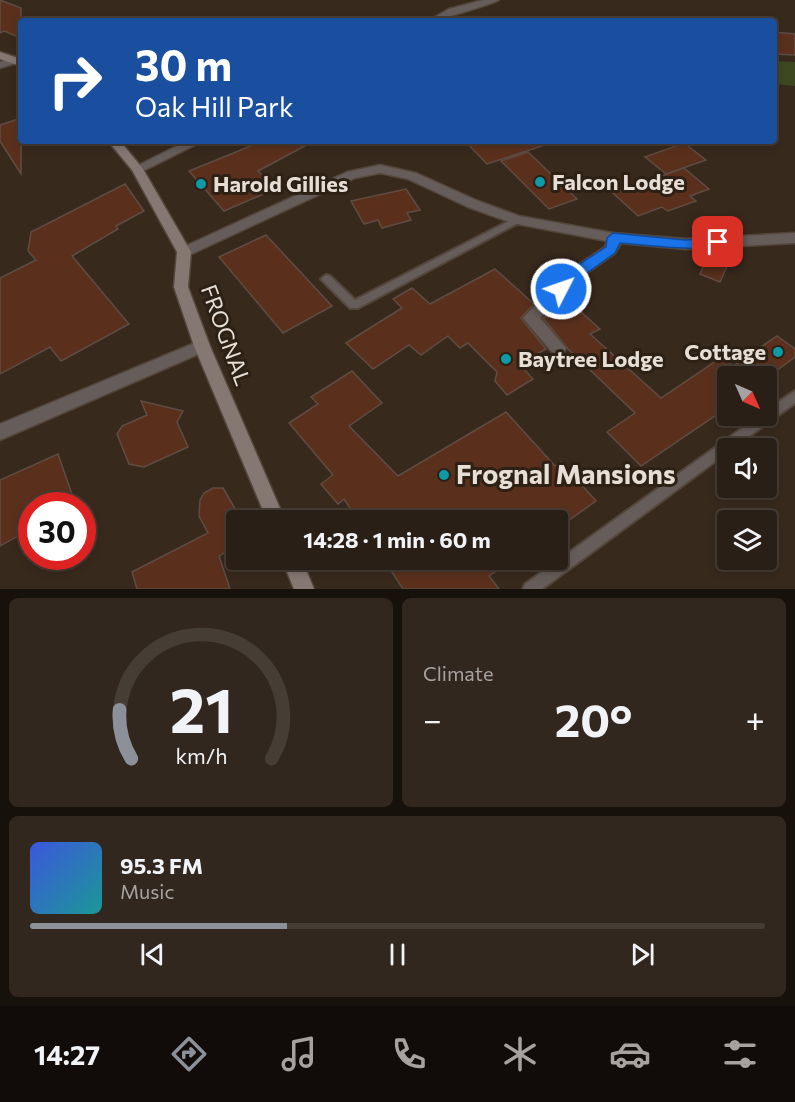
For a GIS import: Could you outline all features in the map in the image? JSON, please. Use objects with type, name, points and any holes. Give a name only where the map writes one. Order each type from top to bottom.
[{"type":"street","points":[[438,18],[452,11],[494,0]]},
{"type":"street","points":[[0,55],[16,62]]},
{"type":"street","points":[[0,66],[16,62]]},
{"type":"street","points":[[116,144],[136,169],[184,252],[364,171],[381,169],[412,176],[473,204],[517,220],[613,238],[685,244],[795,238]]},
{"type":"street","points":[[136,169],[190,144]]},
{"type":"street","points":[[558,348],[531,318],[575,274],[610,250],[614,245],[613,238]]},
{"type":"street","name":"FROGNAL","points":[[184,252],[181,287],[202,346],[272,510]]},
{"type":"street","points":[[0,432],[202,346]]},
{"type":"street","points":[[296,570],[304,589]]},
{"type":"lane","points":[[326,279],[354,305],[517,220]]},
{"type":"lane","points":[[530,589],[795,396]]},
{"type":"green space","points":[[777,61],[795,62],[795,86],[777,84]]},
{"type":"building","points":[[0,0],[21,8],[21,18],[18,18],[18,37],[4,31],[0,33]]},
{"type":"building","points":[[777,32],[795,34],[795,55],[777,54]]},
{"type":"building","points":[[18,119],[21,174],[0,141],[0,125]]},
{"type":"building","points":[[256,144],[308,144],[258,171],[275,189],[224,211],[189,171]]},
{"type":"building","points":[[468,144],[545,144],[545,145],[487,164]]},
{"type":"building","points":[[685,144],[706,160],[666,174],[645,157]]},
{"type":"building","name":"Falcon Lodge","points":[[528,152],[577,199],[549,209],[501,161]]},
{"type":"building","points":[[684,168],[709,189],[690,196],[696,201],[668,211],[662,207],[638,216],[613,193]]},
{"type":"building","points":[[125,184],[144,211],[116,226],[118,229],[72,256],[129,324],[61,361],[50,347],[0,374],[0,278],[36,260],[28,251],[31,232]]},
{"type":"building","points":[[406,189],[420,210],[407,213],[411,220],[382,228],[378,220],[364,224],[351,201]]},
{"type":"building","points":[[266,235],[332,306],[283,333],[219,257]]},
{"type":"building","points":[[709,254],[729,262],[720,282],[700,274]]},
{"type":"building","points":[[495,269],[534,304],[521,318],[546,349],[519,364],[533,379],[507,395],[495,381],[497,372],[468,343],[460,348],[448,336],[421,355],[409,345],[373,369],[346,343],[402,308],[393,299],[412,288],[430,304]]},
{"type":"building","points":[[571,303],[600,329],[590,334],[661,398],[722,357],[733,366],[717,366],[717,414],[641,466],[607,432],[635,413],[568,349],[543,318]]},
{"type":"building","points":[[777,336],[795,349],[795,357],[777,370],[777,366],[733,366]]},
{"type":"building","points":[[352,371],[382,403],[349,426],[398,476],[506,412],[555,466],[561,462],[596,501],[568,521],[568,510],[351,510],[344,499],[338,504],[321,484],[333,475],[289,423],[318,404],[311,397]]},
{"type":"building","points":[[141,401],[183,411],[177,422],[188,447],[144,467],[129,464],[117,434],[122,426],[147,415]]},
{"type":"building","points":[[58,454],[71,492],[18,492],[18,536],[0,546],[0,480]]},
{"type":"building","points":[[213,488],[223,488],[236,510],[226,510],[226,552],[219,556],[230,589],[137,589],[132,572],[208,533],[199,516],[200,500],[204,493]]},
{"type":"building","points":[[391,570],[498,570],[489,576],[499,589],[403,589]]},
{"type":"place","name":"Falcon Lodge","points":[[540,182]]},
{"type":"place","name":"Harold Gillies","points":[[201,184]]},
{"type":"place","name":"Cottage","points":[[778,352]]},
{"type":"place","name":"Baytree Lodge","points":[[506,359]]},
{"type":"place","name":"Frognal Mansions","points":[[444,475]]},
{"type":"route","points":[[561,289],[575,274],[610,250],[614,245],[613,238],[685,244],[718,242]]}]
